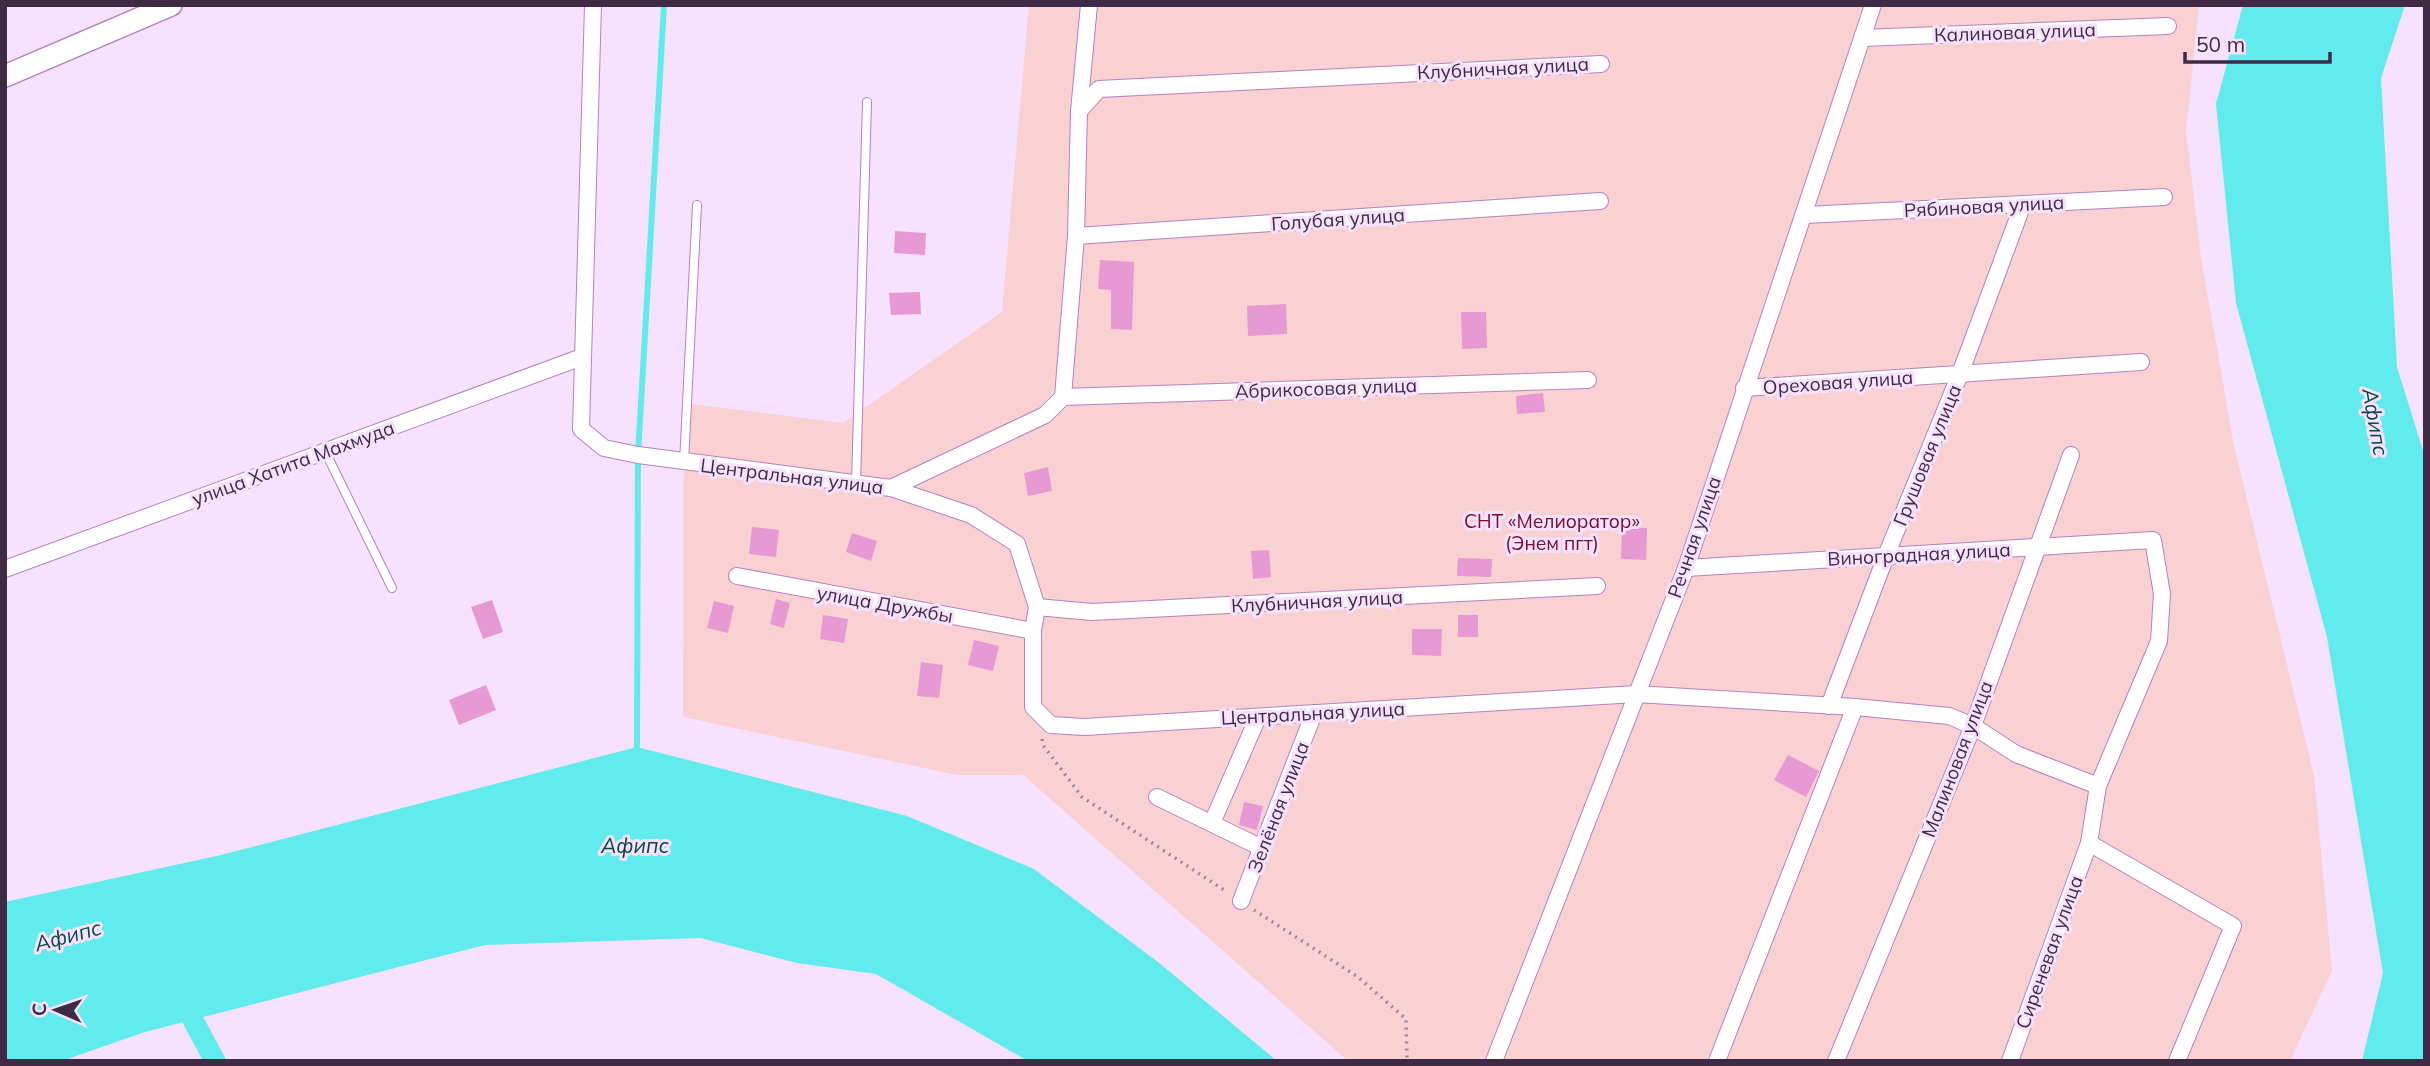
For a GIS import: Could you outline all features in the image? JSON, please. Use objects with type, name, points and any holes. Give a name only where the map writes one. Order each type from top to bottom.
[{"type":"street","points":[[5,76],[171,5]]},
{"type":"street","points":[[582,357],[593,5]]},
{"type":"street","points":[[891,488],[1045,415],[1063,397],[1076,236],[1079,111],[1089,5]]},
{"type":"street","name":"Речная улица","points":[[1494,1061],[1686,568],[1873,5]]},
{"type":"street","name":"Калиновая улица","points":[[1862,38],[2168,26]]},
{"type":"street","name":"Клубничная улица","points":[[1079,111],[1098,89],[1601,64]]},
{"type":"street","name":"Рябиновая улица","points":[[1805,215],[2164,197]]},
{"type":"street","name":"Голубая улица","points":[[1076,236],[1600,201]]},
{"type":"street","name":"Грушовая улица","points":[[1829,706],[1886,556],[1961,374],[2024,204]]},
{"type":"street","name":"улица Хатита Махмуда","points":[[5,569],[582,357]]},
{"type":"street","name":"Центральная улица","points":[[582,357],[581,429],[604,448],[684,463],[891,488],[971,514],[1017,544],[1037,607],[1033,631],[1034,707],[1051,725],[1084,727],[1636,694],[1855,707],[1949,716],[1973,726],[2016,754],[2098,786]]},
{"type":"street","name":"Ореховая улица","points":[[1744,388],[2141,362]]},
{"type":"street","name":"Абрикосовая улица","points":[[1063,397],[1588,380]]},
{"type":"street","name":"Малиновая улица","points":[[1836,1061],[1973,726],[2071,454]]},
{"type":"street","name":"Виноградная улица","points":[[1686,568],[2153,540],[2162,594],[2159,642],[2098,786]]},
{"type":"street","name":"улица Дружбы","points":[[737,576],[1033,631]]},
{"type":"street","name":"Клубничная улица","points":[[1037,607],[1092,612],[1597,586]]},
{"type":"street","points":[[1717,1061],[1855,707]]},
{"type":"street","name":"Зелёная улица","points":[[1241,901],[1314,713]]},
{"type":"street","points":[[1212,823],[1258,717]]},
{"type":"street","points":[[2098,786],[2089,843],[2233,926],[2177,1061]]},
{"type":"street","points":[[1157,797],[1262,848]]},
{"type":"street","name":"Сиреневая улица","points":[[2010,1061],[2089,843]]},
{"type":"lane","points":[[856,483],[867,102]]},
{"type":"lane","points":[[684,463],[697,205]]},
{"type":"lane","points":[[326,451],[392,588]]},
{"type":"path","points":[[1034,707],[1043,745],[1082,797],[1358,978],[1406,1019],[1406,1061]]},
{"type":"green space","name":"СНТ «Мелиоратор» (Энем пгт)","points":[[1029,5],[2199,5],[2186,131],[2201,257],[2234,446],[2314,776],[2332,971],[2290,1061],[1348,1061],[1023,775],[957,775],[683,717],[684,403],[843,423],[1002,312]]},
{"type":"water","name":"Афипс","points":[[2243,5],[2405,5],[2381,78],[2397,367],[2425,457],[2425,1061],[2362,1061],[2383,973],[2327,637],[2236,303],[2216,104]]},
{"type":"water","name":"Афипс","points":[[637,747],[907,816],[1034,869],[1158,962],[1277,1061],[1028,1061],[876,974],[797,963],[701,938],[485,945],[145,1032],[62,1061],[5,1061],[5,902],[221,855]]},
{"type":"building","points":[[895,231],[926,233],[925,255],[894,253]]},
{"type":"building","points":[[1100,260],[1134,262],[1132,330],[1111,329],[1111,290],[1098,289]]},
{"type":"building","points":[[920,292],[921,314],[891,315],[889,293]]},
{"type":"building","points":[[1286,304],[1287,334],[1248,336],[1247,306]]},
{"type":"building","points":[[1461,312],[1486,312],[1487,348],[1462,349]]},
{"type":"building","points":[[1543,393],[1545,412],[1517,414],[1516,396]]},
{"type":"building","points":[[1048,467],[1052,491],[1028,496],[1024,473]]},
{"type":"building","points":[[752,527],[779,530],[776,557],[749,554]]},
{"type":"building","points":[[1622,527],[1647,528],[1646,560],[1621,559]]},
{"type":"building","points":[[852,533],[877,541],[871,561],[846,552]]},
{"type":"building","points":[[1269,550],[1271,577],[1253,579],[1251,551]]},
{"type":"building","points":[[1458,558],[1492,559],[1491,577],[1457,576]]},
{"type":"building","points":[[776,599],[790,603],[784,628],[770,624]]},
{"type":"building","points":[[492,600],[503,632],[483,639],[471,607]]},
{"type":"building","points":[[714,601],[734,606],[728,633],[707,628]]},
{"type":"building","points":[[823,615],[848,619],[844,643],[820,639]]},
{"type":"building","points":[[1458,615],[1478,615],[1478,637],[1458,637]]},
{"type":"building","points":[[1412,629],[1442,629],[1441,656],[1412,655]]},
{"type":"building","points":[[974,640],[999,646],[993,671],[968,665]]},
{"type":"building","points":[[921,662],[943,665],[939,698],[917,696]]},
{"type":"building","points":[[486,685],[496,710],[459,725],[449,700]]},
{"type":"building","points":[[1788,755],[1819,771],[1806,797],[1774,780]]},
{"type":"building","points":[[1244,802],[1263,806],[1257,830],[1239,825]]},
{"type":"waterway","points":[[637,747],[638,455],[664,5]]},
{"type":"waterway","points":[[193,1020],[215,1061]]}]
